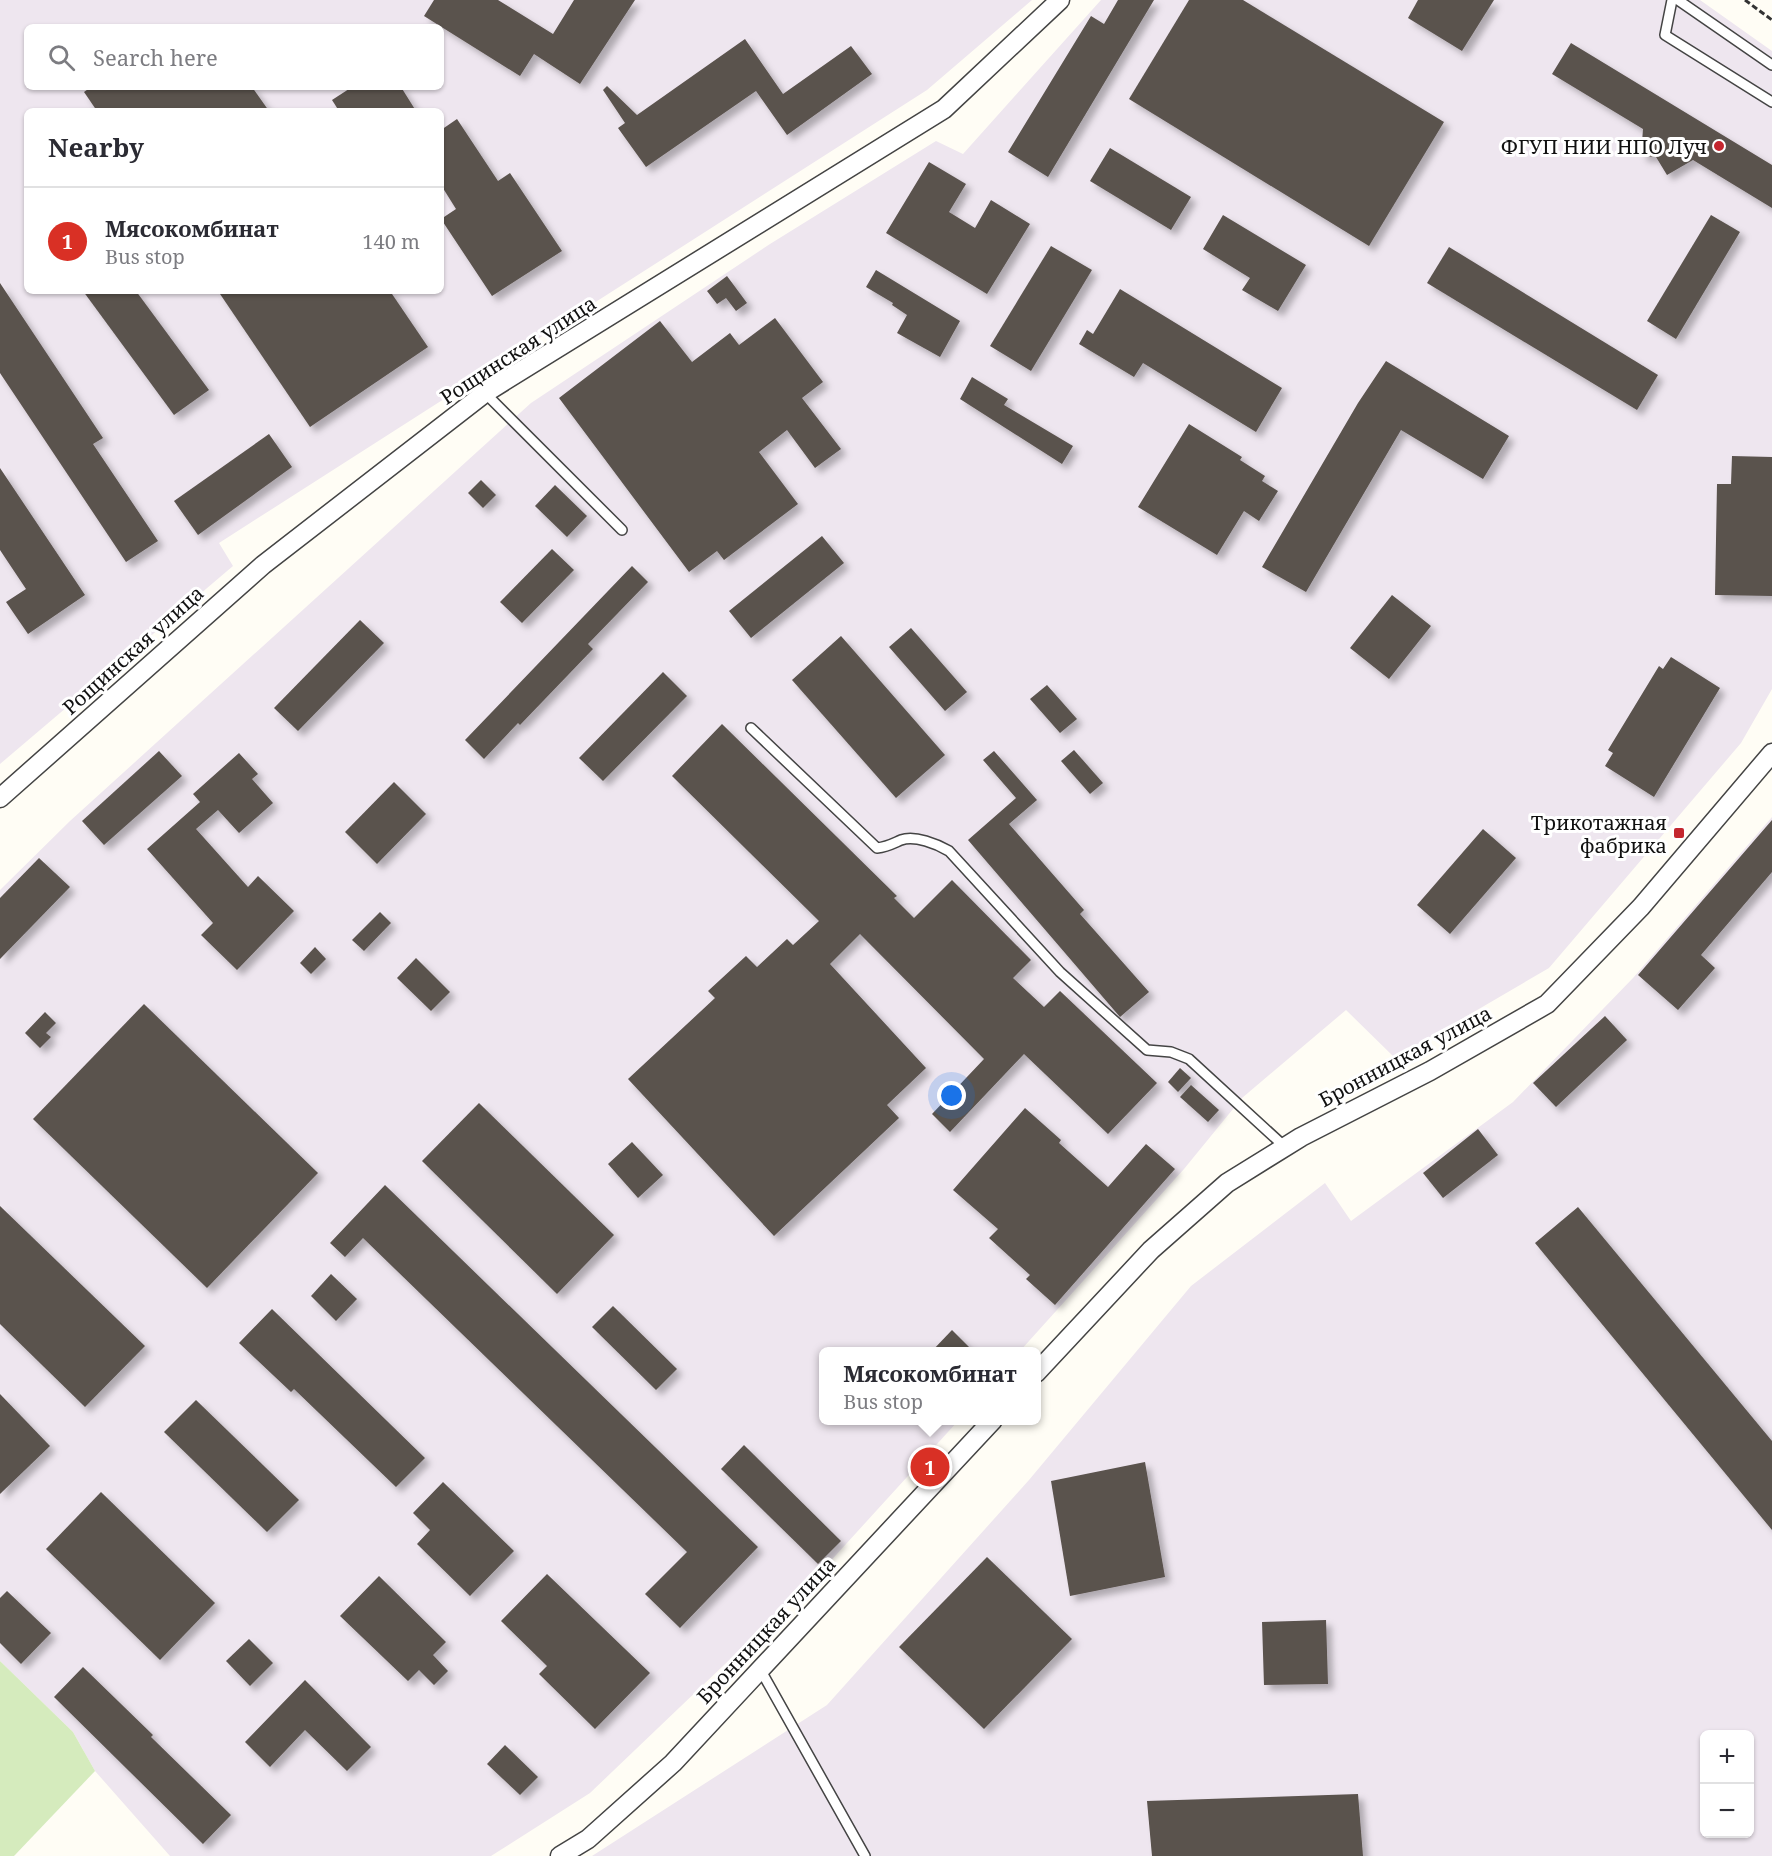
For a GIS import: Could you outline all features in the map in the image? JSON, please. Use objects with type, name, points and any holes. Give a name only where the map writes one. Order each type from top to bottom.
[{"type":"street","name":"Рощинская улица","points":[[0,798],[263,566],[485,393],[944,109],[1060,0]]},
{"type":"street","name":"Бронницкая улица","points":[[1041,1368],[1151,1250],[1227,1183],[1301,1137],[1430,1071],[1546,1004],[1641,908],[1772,753]]},
{"type":"street","name":"Бронницкая улица","points":[[560,1856],[588,1839],[673,1763],[988,1425]]},
{"type":"lane","points":[[1672,0],[1665,35],[1772,102]]},
{"type":"lane","points":[[1678,0],[1772,64]]},
{"type":"lane","points":[[485,393],[622,530]]},
{"type":"lane","points":[[751,728],[877,848],[889,847],[903,839],[920,840],[949,851],[1060,972],[1147,1050],[1171,1052],[1189,1059],[1285,1147]]},
{"type":"lane","points":[[760,1669],[865,1856]]},
{"type":"path","points":[[1745,0],[1772,20]]},
{"type":"shaded area","points":[[0,0],[1032,0],[927,90],[219,543],[233,566],[0,764]]},
{"type":"shaded area","points":[[1101,0],[1700,0],[1772,51],[1772,689],[1741,743],[1549,968],[1395,1058],[1346,1010],[1242,1098],[1184,1169],[1024,1347],[819,1347],[819,1425],[954,1425],[816,1577],[590,1793],[491,1856],[170,1856],[95,1771],[73,1732],[0,1661],[0,890],[70,821],[531,403],[770,244],[936,141],[963,154]]},
{"type":"shaded area","points":[[1772,817],[1772,1856],[592,1856],[827,1705],[1029,1480],[1191,1286],[1325,1183],[1351,1221],[1513,1102],[1633,978]]},
{"type":"green space","points":[[0,1661],[73,1732],[95,1771],[14,1856],[0,1856]]},
{"type":"building","points":[[434,0],[498,0],[553,34],[574,0],[635,0],[580,84],[534,54],[520,76],[444,28],[444,24],[437,24],[424,16]]},
{"type":"building","points":[[1118,0],[1154,0],[1048,177],[1008,152],[1091,16],[1104,24]]},
{"type":"building","points":[[1189,0],[1243,0],[1444,122],[1369,246],[1129,99]]},
{"type":"building","points":[[1418,0],[1494,0],[1462,51],[1408,18]]},
{"type":"building","points":[[745,39],[783,94],[851,46],[872,74],[787,135],[756,91],[646,167],[618,128],[625,123],[603,90],[607,86],[637,115]]},
{"type":"building","points":[[1571,43],[1772,165],[1772,208],[1693,160],[1667,175],[1656,157],[1641,156],[1643,129],[1552,74]]},
{"type":"building","points":[[87,90],[254,90],[267,108],[95,108],[84,92]]},
{"type":"building","points":[[347,90],[403,90],[414,108],[337,108],[332,100]]},
{"type":"building","points":[[457,119],[498,181],[510,173],[562,251],[492,296],[444,224],[444,217],[456,209],[444,190],[444,128]]},
{"type":"building","points":[[1110,148],[1191,197],[1171,230],[1090,181]]},
{"type":"building","points":[[929,162],[966,184],[949,212],[975,228],[991,200],[1030,224],[987,294],[886,233]]},
{"type":"building","points":[[1223,215],[1306,265],[1278,311],[1242,290],[1250,278],[1203,249]]},
{"type":"building","points":[[1711,215],[1740,232],[1676,339],[1647,321]]},
{"type":"building","points":[[1051,246],[1092,270],[1031,371],[990,346]]},
{"type":"building","points":[[1449,247],[1658,375],[1637,410],[1427,283]]},
{"type":"building","points":[[876,270],[960,321],[940,357],[897,333],[907,315],[892,305],[893,303],[866,287]]},
{"type":"building","points":[[727,276],[747,303],[736,311],[726,298],[717,304],[707,291]]},
{"type":"building","points":[[0,283],[103,438],[93,444],[158,541],[126,562],[0,373]]},
{"type":"building","points":[[1120,289],[1282,388],[1256,432],[1143,363],[1134,377],[1079,344],[1087,330],[1093,334]]},
{"type":"building","points":[[85,294],[138,294],[209,390],[174,415]]},
{"type":"building","points":[[220,294],[392,294],[428,347],[310,427]]},
{"type":"building","points":[[775,318],[823,382],[802,398],[841,449],[815,468],[787,430],[759,452],[798,504],[724,560],[717,551],[689,572],[559,398],[660,321],[692,362],[730,333],[739,345]]},
{"type":"building","points":[[1386,361],[1509,436],[1483,479],[1401,430],[1306,592],[1262,567],[1358,403]]},
{"type":"building","points":[[972,377],[1008,399],[1004,405],[1073,446],[1062,464],[960,399]]},
{"type":"building","points":[[1189,424],[1242,457],[1240,460],[1265,476],[1262,481],[1278,491],[1259,521],[1244,511],[1217,555],[1138,507]]},
{"type":"building","points":[[269,434],[292,467],[198,535],[174,501]]},
{"type":"building","points":[[1732,456],[1772,457],[1772,596],[1715,595],[1717,484],[1731,484]]},
{"type":"building","points":[[0,468],[85,595],[28,634],[6,602],[26,589],[0,550]]},
{"type":"building","points":[[481,480],[496,495],[483,508],[468,493]]},
{"type":"building","points":[[555,485],[587,516],[567,537],[535,506]]},
{"type":"building","points":[[822,536],[844,563],[751,638],[729,611]]},
{"type":"building","points":[[552,549],[574,570],[522,623],[500,602]]},
{"type":"building","points":[[632,566],[648,582],[588,644],[593,649],[484,759],[465,740]]},
{"type":"building","points":[[1392,595],[1431,626],[1389,679],[1350,648]]},
{"type":"building","points":[[360,620],[384,643],[298,731],[274,708]]},
{"type":"building","points":[[911,628],[967,692],[945,711],[889,647]]},
{"type":"building","points":[[841,636],[945,755],[896,798],[792,680]]},
{"type":"building","points":[[1671,657],[1720,688],[1654,797],[1605,766],[1613,753],[1608,750],[1659,666],[1663,669]]},
{"type":"building","points":[[663,672],[687,696],[603,781],[579,758]]},
{"type":"building","points":[[1047,685],[1077,719],[1060,733],[1030,699]]},
{"type":"building","points":[[722,724],[897,896],[894,898],[914,918],[952,880],[1031,960],[1013,978],[1044,1007],[1060,991],[1157,1083],[1108,1134],[1024,1054],[950,1132],[932,1114],[984,1059],[860,934],[830,964],[926,1068],[887,1105],[899,1118],[774,1236],[628,1079],[715,998],[708,991],[746,956],[757,967],[787,939],[793,945],[819,921],[672,776]]},
{"type":"building","points":[[1074,750],[1103,783],[1090,794],[1061,761]]},
{"type":"building","points":[[159,751],[182,776],[104,845],[82,821]]},
{"type":"building","points":[[994,751],[1037,800],[1009,824],[1084,910],[1080,914],[1149,992],[1120,1017],[968,840],[1016,798],[983,760]]},
{"type":"building","points":[[239,753],[258,774],[252,779],[273,803],[239,833],[218,810],[196,829],[248,887],[258,876],[294,911],[237,970],[201,935],[213,923],[147,849],[200,802],[193,794]]},
{"type":"building","points":[[394,782],[426,814],[377,864],[345,832]]},
{"type":"building","points":[[1772,820],[1772,872],[1701,955],[1715,968],[1678,1010],[1638,975]]},
{"type":"building","points":[[1483,829],[1516,858],[1450,934],[1417,905]]},
{"type":"building","points":[[39,858],[70,887],[0,959],[0,898]]},
{"type":"building","points":[[380,912],[391,923],[364,951],[352,940]]},
{"type":"building","points":[[315,947],[326,959],[311,974],[300,963]]},
{"type":"building","points":[[416,958],[450,992],[431,1011],[397,978]]},
{"type":"building","points":[[144,1004],[318,1173],[207,1288],[33,1119]]},
{"type":"building","points":[[45,1012],[56,1023],[46,1033],[51,1037],[40,1048],[25,1033]]},
{"type":"building","points":[[1605,1016],[1627,1040],[1556,1107],[1533,1083]]},
{"type":"building","points":[[1180,1068],[1191,1078],[1178,1092],[1168,1082]]},
{"type":"building","points":[[1191,1085],[1219,1110],[1208,1122],[1180,1097]]},
{"type":"building","points":[[479,1103],[614,1235],[557,1294],[422,1161]]},
{"type":"building","points":[[1025,1108],[1061,1140],[1059,1143],[1108,1187],[1146,1144],[1175,1169],[1055,1305],[1026,1279],[1030,1275],[989,1238],[998,1229],[953,1190]]},
{"type":"building","points":[[1478,1129],[1498,1155],[1443,1198],[1423,1173]]},
{"type":"building","points":[[632,1142],[663,1175],[638,1198],[608,1164]]},
{"type":"building","points":[[385,1185],[758,1547],[680,1628],[645,1594],[687,1552],[363,1238],[345,1257],[330,1243]]},
{"type":"building","points":[[0,1206],[145,1346],[85,1407],[0,1324]]},
{"type":"building","points":[[1578,1207],[1772,1441],[1772,1530],[1535,1243]]},
{"type":"building","points":[[331,1274],[357,1299],[336,1321],[311,1296]]},
{"type":"building","points":[[613,1306],[677,1369],[656,1390],[592,1327]]},
{"type":"building","points":[[272,1309],[425,1458],[396,1487],[294,1389],[291,1392],[239,1343]]},
{"type":"building","points":[[952,1330],[969,1347],[936,1347]]},
{"type":"building","points":[[0,1394],[50,1446],[0,1494]]},
{"type":"building","points":[[196,1400],[299,1500],[267,1532],[164,1432]]},
{"type":"building","points":[[744,1445],[841,1541],[818,1564],[721,1469]]},
{"type":"building","points":[[1145,1462],[1165,1577],[1070,1596],[1051,1481]]},
{"type":"building","points":[[443,1482],[514,1551],[470,1596],[417,1544],[430,1530],[413,1513]]},
{"type":"building","points":[[101,1492],[215,1603],[160,1660],[46,1549]]},
{"type":"building","points":[[987,1557],[1072,1639],[984,1729],[899,1647]]},
{"type":"building","points":[[547,1574],[650,1673],[595,1729],[539,1674],[547,1666],[501,1621]]},
{"type":"building","points":[[379,1576],[446,1642],[433,1655],[448,1671],[434,1685],[419,1670],[408,1681],[340,1616]]},
{"type":"building","points":[[7,1591],[51,1633],[21,1664],[0,1643],[0,1598]]},
{"type":"building","points":[[1326,1620],[1328,1684],[1264,1685],[1262,1622]]},
{"type":"building","points":[[249,1639],[273,1663],[250,1686],[226,1661]]},
{"type":"building","points":[[83,1667],[231,1815],[203,1844],[54,1697]]},
{"type":"building","points":[[305,1680],[371,1747],[347,1771],[305,1730],[270,1767],[245,1742]]},
{"type":"building","points":[[505,1745],[538,1777],[520,1795],[487,1764]]},
{"type":"building","points":[[1358,1794],[1363,1856],[1152,1856],[1147,1801]]},
{"type":"place","name":"ФГУП НИИ НПО Луч","points":[[1719,146]]},
{"type":"place","name":"Трикотажная фабрика","points":[[1679,833]]},
{"type":"place","name":"Мясокомбинат","points":[[930,1467]]}]
